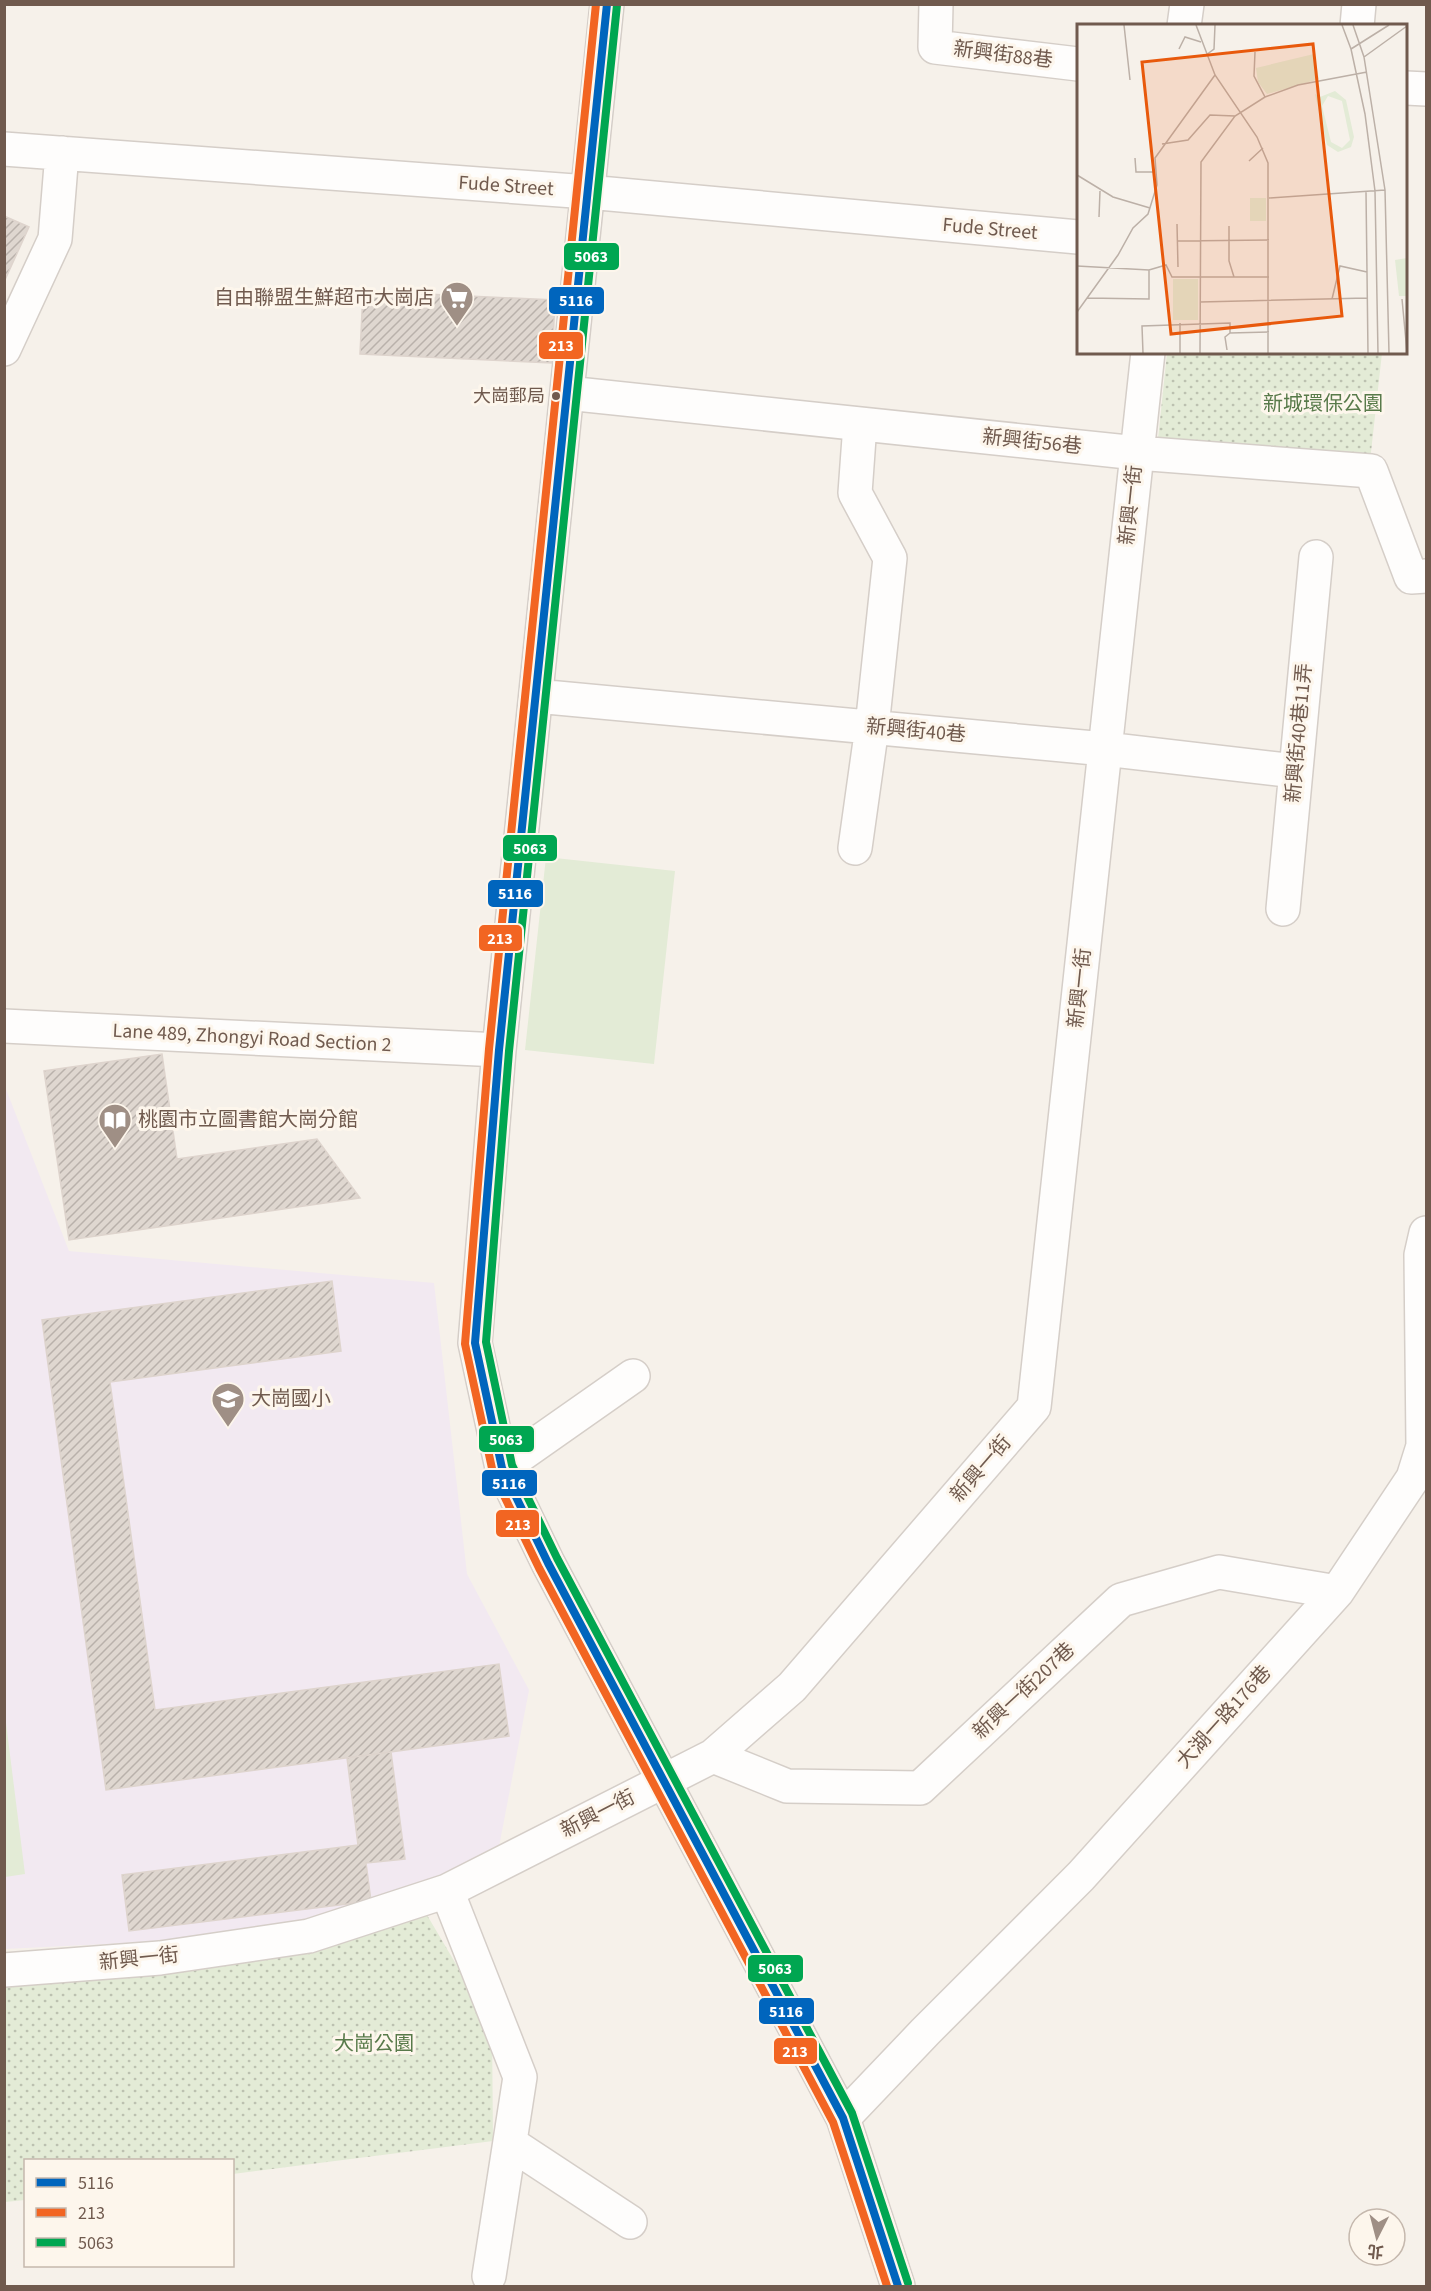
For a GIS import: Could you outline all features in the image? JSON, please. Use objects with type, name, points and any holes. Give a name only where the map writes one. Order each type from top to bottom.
[{"type":"street","points":[[607,4],[499,1050],[475,1343],[502,1468],[548,1563],[843,2118],[897,2286]]},
{"type":"street","name":"新興街88巷","points":[[936,4],[935,47],[1077,64]]},
{"type":"street","points":[[1184,24],[1186,4]]},
{"type":"street","points":[[1357,24],[1359,4]]},
{"type":"street","points":[[1407,88],[1426,89]]},
{"type":"street","name":"Fude Street","points":[[4,148],[588,192],[1077,237]]},
{"type":"street","points":[[4,349],[55,239],[62,153]]},
{"type":"street","name":"新興一街","points":[[4,1970],[160,1958],[309,1936],[447,1891],[713,1756],[792,1687],[1035,1407],[1148,354]]},
{"type":"street","name":"新興街56巷","points":[[567,393],[1137,453],[1371,471],[1412,577],[1426,576]]},
{"type":"street","points":[[855,848],[872,727],[890,558],[855,493],[860,424]]},
{"type":"street","name":"新興街40巷11弄","points":[[1283,909],[1316,557]]},
{"type":"street","name":"新興街40巷","points":[[536,696],[1105,749],[1295,771]]},
{"type":"street","name":"Lane 489, Zhongyi Road Section 2","points":[[4,1026],[499,1050]]},
{"type":"street","name":"大湖一路176巷","points":[[843,2118],[925,2032],[1081,1876],[1337,1592],[1413,1478],[1423,1446],[1425,1364],[1421,1255],[1426,1233]]},
{"type":"street","points":[[502,1468],[633,1376]]},
{"type":"street","name":"新興一街207巷","points":[[713,1756],[787,1786],[920,1788],[1121,1600],[1218,1572],[1337,1592]]},
{"type":"street","points":[[447,1891],[520,2077],[489,2276]]},
{"type":"street","points":[[510,2143],[630,2222]]},
{"type":"shaded area","name":"大崗國小","points":[[4,1084],[69,1251],[434,1283],[467,1574],[529,1690],[498,1852],[446,1884],[265,1936],[5,1949]]},
{"type":"green space","name":"新城環保公園","points":[[1167,354],[1382,354],[1370,461],[1158,439]]},
{"type":"green space","points":[[546,857],[675,871],[654,1064],[525,1050]]},
{"type":"green space","points":[[5,1715],[25,1874],[4,1877]]},
{"type":"green space","name":"大崗公園","points":[[424,1910],[492,2025],[493,2141],[234,2174],[234,2159],[24,2159],[24,2200],[5,2202],[4,1986]]},
{"type":"building","points":[[4,216],[29,227],[4,282]]},
{"type":"building","name":"自由聯盟生鮮超市大崗店","points":[[363,291],[555,300],[552,363],[360,354]]},
{"type":"building","name":"桃園市立圖書館大崗分館","points":[[162,1054],[177,1159],[317,1139],[360,1198],[69,1240],[44,1071]]},
{"type":"building","points":[[332,1281],[341,1351],[110,1382],[155,1710],[499,1664],[509,1736],[106,1790],[42,1320]]},
{"type":"building","points":[[391,1752],[405,1859],[366,1863],[371,1901],[129,1931],[122,1875],[358,1845],[347,1758]]},
{"type":"transit line","name":"213","points":[[596,4],[489,1049],[465,1344],[493,1473],[539,1568],[833,2122],[887,2286]]},
{"type":"transit line","name":"5116","points":[[607,4],[499,1050],[475,1343],[502,1468],[548,1563],[843,2118],[898,2286]]},
{"type":"transit line","name":"5063","points":[[617,5],[509,1051],[486,1342],[512,1465],[557,1558],[852,2113],[908,2283]]},
{"type":"place","name":"自由聯盟生鮮超市大崗店","points":[[457,327]]},
{"type":"place","name":"大崗郵局","points":[[556,396]]},
{"type":"place","name":"桃園市立圖書館大崗分館","points":[[115,1149]]},
{"type":"place","name":"大崗國小","points":[[228,1428]]}]
